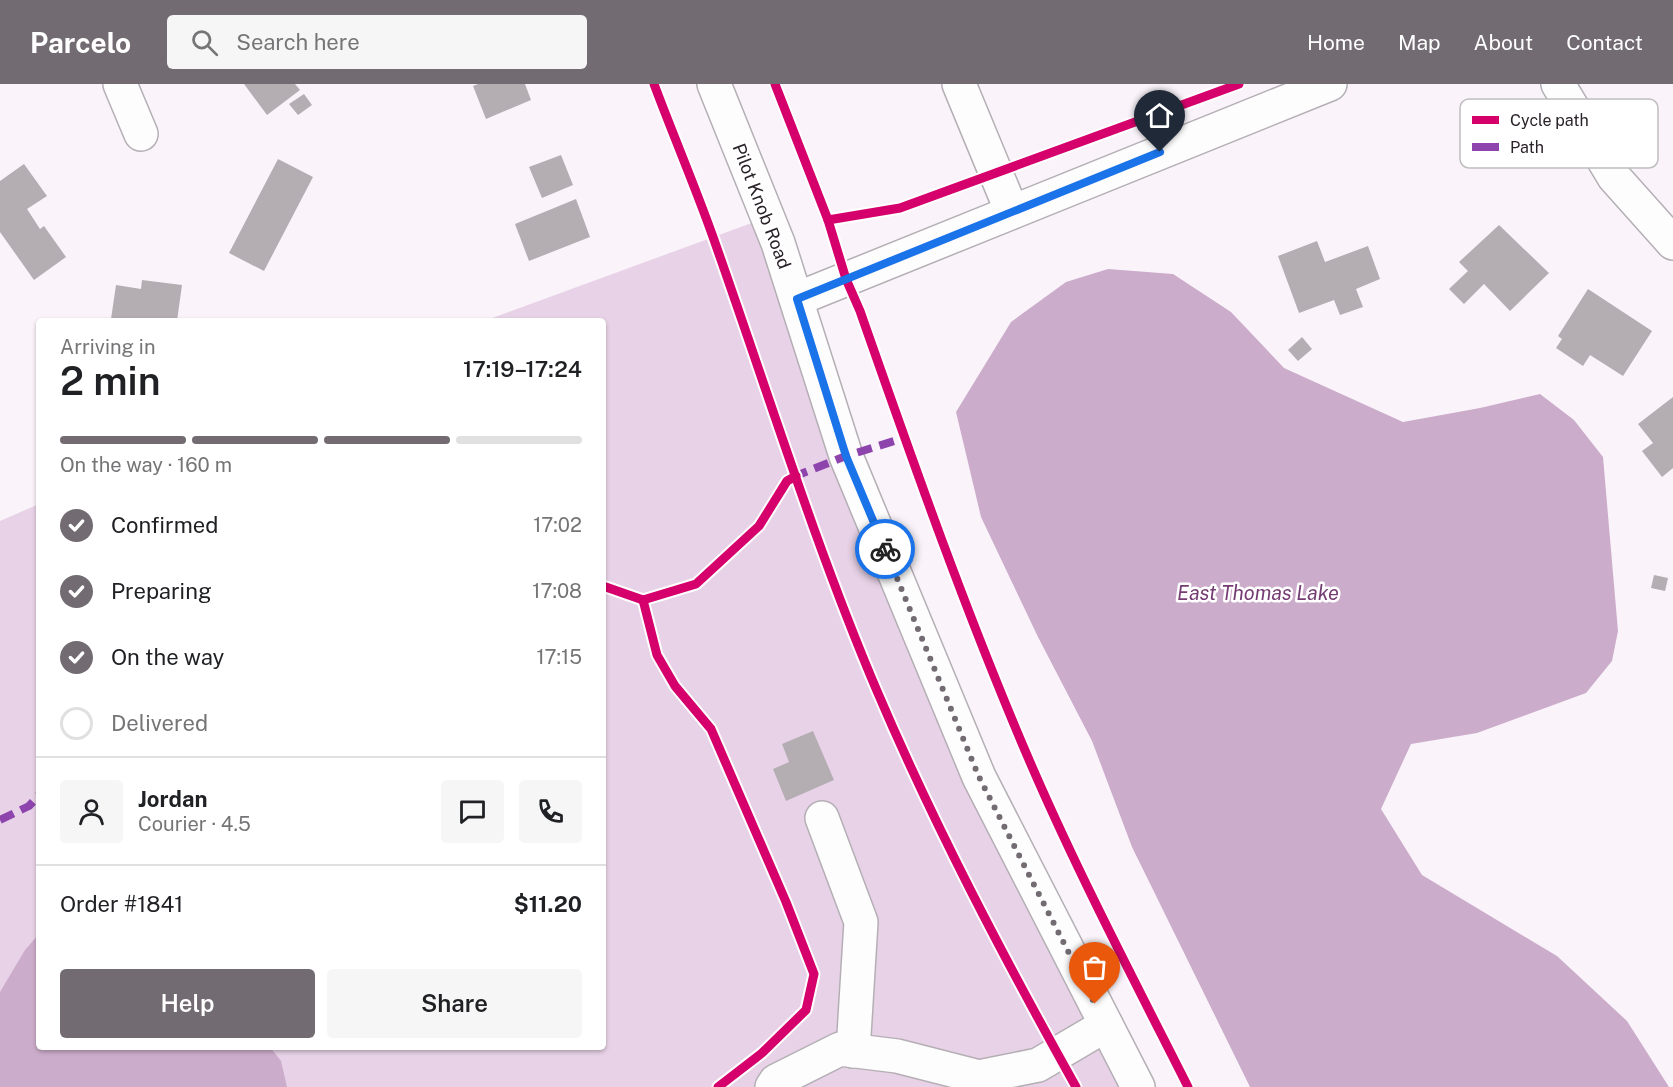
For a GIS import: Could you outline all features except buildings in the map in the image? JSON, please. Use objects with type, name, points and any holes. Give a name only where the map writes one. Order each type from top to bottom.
[{"type":"main road","points":[[120,84],[141,134]]},
{"type":"main road","name":"Pilot Knob Road","points":[[714,84],[778,243],[846,456],[979,777],[1138,1087]]},
{"type":"main road","points":[[959,84],[1012,212]]},
{"type":"main road","points":[[797,299],[1330,84]]},
{"type":"main road","points":[[1558,84],[1567,99]]},
{"type":"main road","points":[[1609,168],[1673,243]]},
{"type":"main road","points":[[822,818],[861,922],[853,1051]]},
{"type":"main road","points":[[772,1087],[776,1081],[840,1049],[897,1056],[979,1077],[1038,1065],[1106,1024]]},
{"type":"shaded area","points":[[768,217],[882,542],[1137,1087],[0,1087],[0,521],[36,505],[36,1050],[606,1050],[606,318],[492,318]]},
{"type":"water","name":"East Thomas Lake","points":[[1108,269],[1173,274],[1231,312],[1284,368],[1403,422],[1540,394],[1574,420],[1603,457],[1618,631],[1612,661],[1586,693],[1477,733],[1411,744],[1381,809],[1422,875],[1557,956],[1627,1021],[1669,1087],[1250,1087],[1132,847],[1092,741],[1038,637],[981,517],[956,412],[1011,322],[1066,282]]},
{"type":"water","points":[[36,937],[36,1050],[272,1050],[281,1061],[287,1087],[0,1087],[0,992],[25,950]]},
{"type":"marked path","points":[[793,477],[846,456],[904,438]]},
{"type":"marked path","points":[[0,820],[29,806],[36,798]]},
{"type":"cycle path","points":[[654,84],[713,237],[832,579],[877,691],[922,792],[971,892],[1076,1087]]},
{"type":"cycle path","points":[[775,84],[828,220],[846,279],[860,311],[942,542],[1009,713],[1108,929],[1188,1087]]},
{"type":"cycle path","points":[[828,220],[900,208],[1239,84]]},
{"type":"cycle path","points":[[606,587],[643,600],[696,584],[759,526],[787,481],[796,476]]},
{"type":"cycle path","points":[[643,600],[657,655],[675,686],[711,729],[786,902],[814,974],[806,1010],[762,1053],[718,1087]]},
{"type":"way so far","points":[[885,549],[979,777],[1095,1004]]},
{"type":"route","points":[[885,549],[846,456],[797,299],[1160,152]]}]
